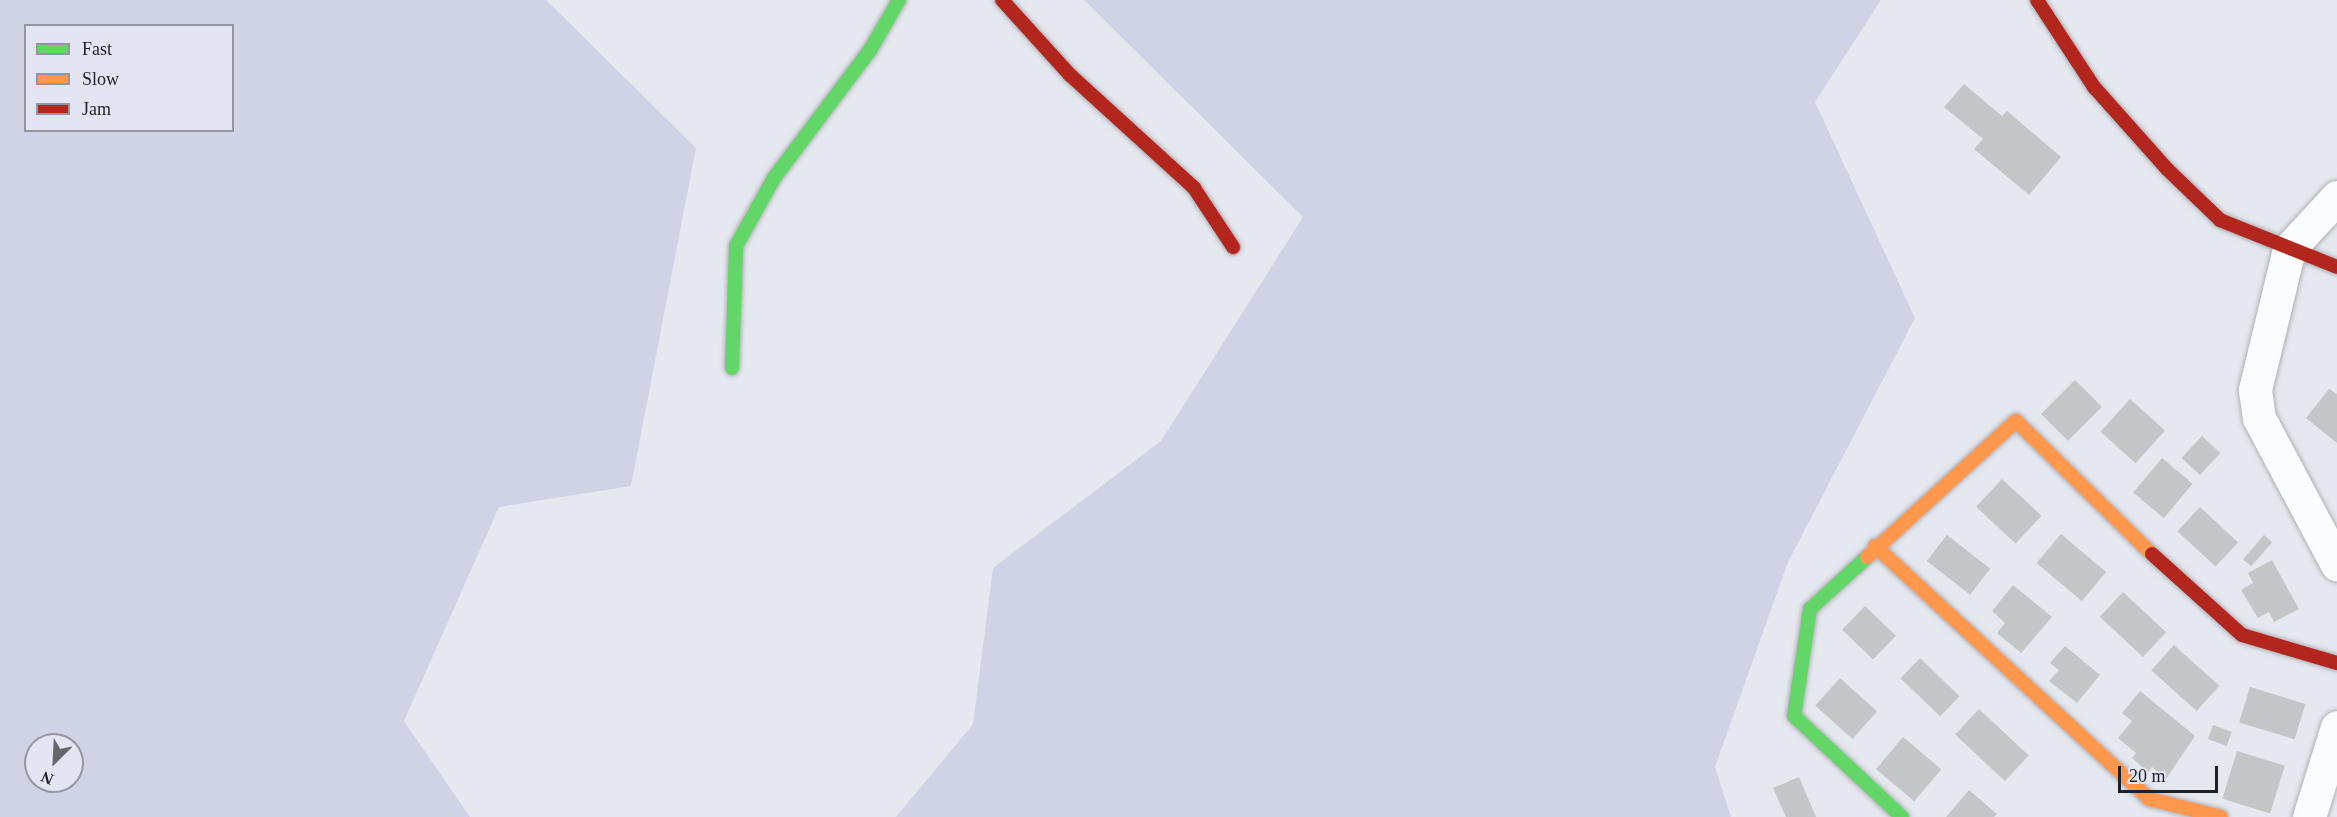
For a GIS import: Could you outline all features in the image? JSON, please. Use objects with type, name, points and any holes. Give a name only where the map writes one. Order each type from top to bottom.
[{"type":"street","points":[[732,368],[736,246],[774,178],[870,50],[899,0]]},
{"type":"street","points":[[1002,0],[1070,75],[1194,188],[1233,247]]},
{"type":"street","points":[[2037,0],[2094,87],[2167,170],[2220,220],[2337,267]]},
{"type":"street","points":[[2337,197],[2289,249],[2255,390],[2259,418],[2337,565]]},
{"type":"street","points":[[1902,817],[1794,716],[1810,609],[1875,546],[2016,421],[2120,526],[2242,635],[2337,663]]},
{"type":"street","points":[[1875,546],[2149,799],[2221,817]]},
{"type":"street","points":[[2309,817],[2337,727]]},
{"type":"shaded area","points":[[0,0],[546,0],[696,148],[631,486],[499,507],[404,721],[470,817],[0,817]]},
{"type":"shaded area","points":[[1084,0],[1881,0],[1815,102],[1915,318],[1788,562],[1715,767],[1731,817],[896,817],[973,724],[993,568],[1161,441],[1303,217]]},
{"type":"building","points":[[1964,84],[2002,116],[2007,111],[2061,157],[2029,195],[1974,149],[1983,139],[1944,107]]},
{"type":"building","points":[[2075,380],[2102,407],[2068,441],[2041,414]]},
{"type":"building","points":[[2329,389],[2337,394],[2337,443],[2306,418]]},
{"type":"building","points":[[2130,399],[2165,430],[2135,463],[2101,432]]},
{"type":"building","points":[[2202,436],[2220,453],[2200,475],[2182,458]]},
{"type":"building","points":[[2162,458],[2193,484],[2164,518],[2133,492]]},
{"type":"building","points":[[2002,479],[2041,516],[2016,544],[1976,507]]},
{"type":"building","points":[[2200,507],[2238,542],[2216,567],[2177,531]]},
{"type":"building","points":[[2061,534],[2106,572],[2082,601],[2037,563]]},
{"type":"building","points":[[1947,535],[1990,569],[1970,595],[1927,561]]},
{"type":"building","points":[[2264,535],[2272,542],[2251,566],[2243,559]]},
{"type":"building","points":[[2272,560],[2299,609],[2274,622],[2269,612],[2258,618],[2241,590],[2253,583],[2248,573]]},
{"type":"building","points":[[2013,585],[2052,617],[2021,653],[1997,633],[2005,623],[1992,611]]},
{"type":"building","points":[[2123,592],[2166,632],[2143,657],[2100,617]]},
{"type":"building","points":[[1865,606],[1896,636],[1873,660],[1842,630]]},
{"type":"building","points":[[2174,645],[2219,686],[2197,711],[2151,670]]},
{"type":"building","points":[[2065,646],[2100,675],[2077,703],[2049,681],[2059,670],[2050,663]]},
{"type":"building","points":[[1920,658],[1960,696],[1940,716],[1901,678]]},
{"type":"building","points":[[1840,678],[1877,711],[1852,739],[1815,705]]},
{"type":"building","points":[[2250,687],[2305,704],[2295,739],[2239,722]]},
{"type":"building","points":[[2140,691],[2195,736],[2166,779],[2152,767],[2148,772],[2132,758],[2136,753],[2118,738],[2132,721],[2122,713]]},
{"type":"building","points":[[1979,709],[2029,755],[2005,781],[1955,735]]},
{"type":"building","points":[[2213,725],[2232,732],[2227,746],[2208,739]]},
{"type":"building","points":[[1903,737],[1941,769],[1914,801],[1876,769]]},
{"type":"building","points":[[2237,751],[2285,766],[2270,813],[2222,799]]},
{"type":"building","points":[[1799,777],[1816,817],[1786,817],[1773,788]]},
{"type":"building","points":[[1969,790],[1997,814],[1994,817],[1946,817]]},
{"type":"traffic: fast","points":[[732,368],[736,246],[774,178],[870,50],[899,0]]},
{"type":"traffic: fast","points":[[1867,557],[1810,609],[1794,716],[1902,817]]},
{"type":"traffic: slow","points":[[1867,557],[2016,421],[2152,554]]},
{"type":"traffic: slow","points":[[1875,546],[2149,799],[2221,817]]},
{"type":"traffic: jam","points":[[1002,0],[1070,75],[1194,188],[1233,247]]},
{"type":"traffic: jam","points":[[2037,0],[2094,87],[2167,169],[2220,220],[2337,267]]},
{"type":"traffic: jam","points":[[2152,554],[2242,635],[2337,663]]}]
